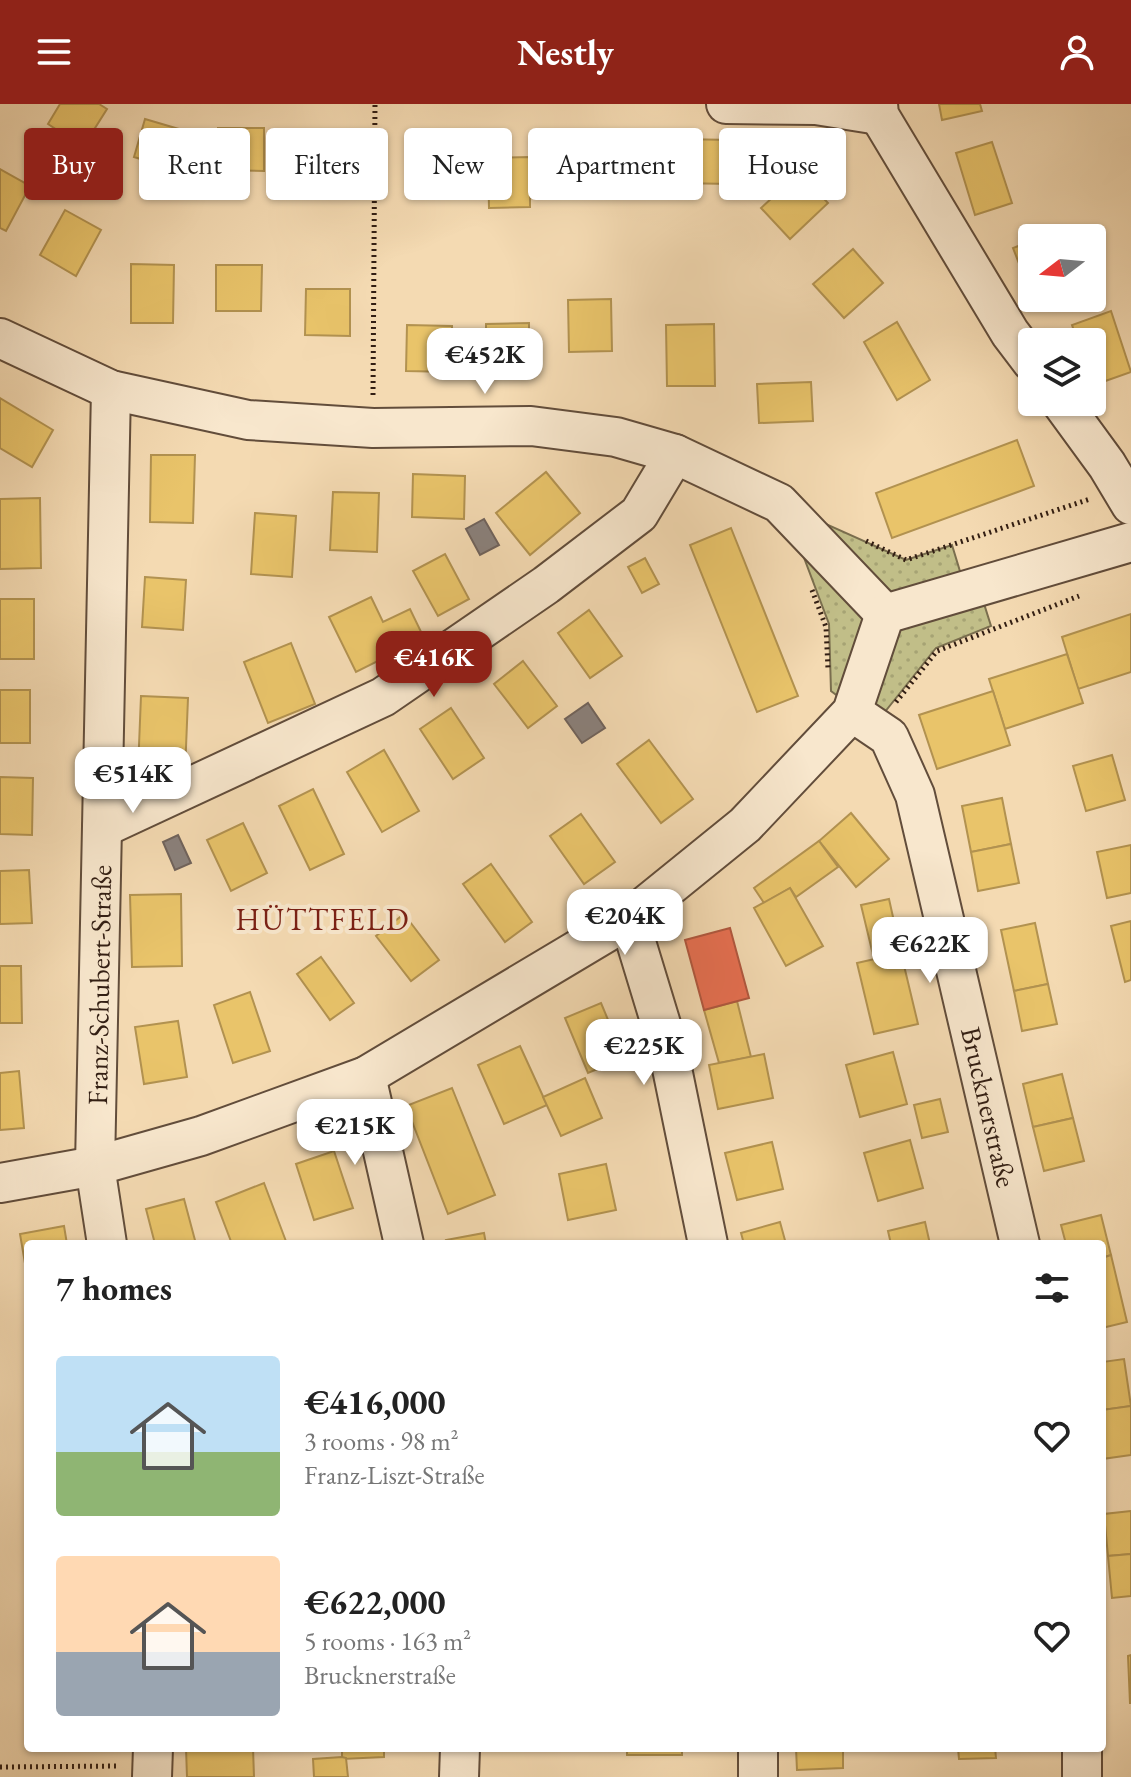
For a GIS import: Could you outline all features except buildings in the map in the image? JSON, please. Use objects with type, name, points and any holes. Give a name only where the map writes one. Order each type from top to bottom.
[{"type":"street","points":[[726,104],[816,105],[879,110],[1018,344]]},
{"type":"street","points":[[0,338],[111,390],[248,420],[373,428],[531,426],[616,437],[675,454],[779,503],[885,614]]},
{"type":"street","name":"Franz-Schubert-Straße","points":[[106,1240],[95,1166],[111,390]]},
{"type":"street","points":[[1071,416],[1126,497]]},
{"type":"street","points":[[102,828],[383,697],[546,585],[639,514],[675,454]]},
{"type":"street","points":[[885,614],[1131,542]]},
{"type":"street","points":[[0,1183],[95,1166],[201,1136],[366,1076],[629,919],[745,825],[864,720],[885,614]]},
{"type":"street","name":"Brucknerstraße","points":[[864,720],[889,737],[915,795],[1019,1240]]},
{"type":"street","points":[[629,919],[667,1044],[707,1240]]},
{"type":"street","points":[[366,1076],[403,1240]]},
{"type":"street","points":[[459,1777],[460,1752]]},
{"type":"street","points":[[758,1752],[758,1777]]},
{"type":"street","points":[[1082,1752],[1082,1777]]},
{"type":"path","points":[[373,428],[375,104]]},
{"type":"path","points":[[864,541],[906,560],[1126,497]]},
{"type":"path","points":[[808,577],[826,627],[829,693],[864,720],[937,651],[1086,593]]},
{"type":"path","points":[[0,1767],[153,1764]]},
{"type":"shaded area","points":[[779,503],[906,560],[952,545],[966,591],[885,614]]},
{"type":"shaded area","points":[[789,518],[881,616],[851,706],[831,691],[829,624]]},
{"type":"shaded area","points":[[980,591],[991,626],[936,648],[876,723],[857,711],[888,617]]},
{"type":"district","name":"HÜTTFELD","points":[[323,919]]}]
